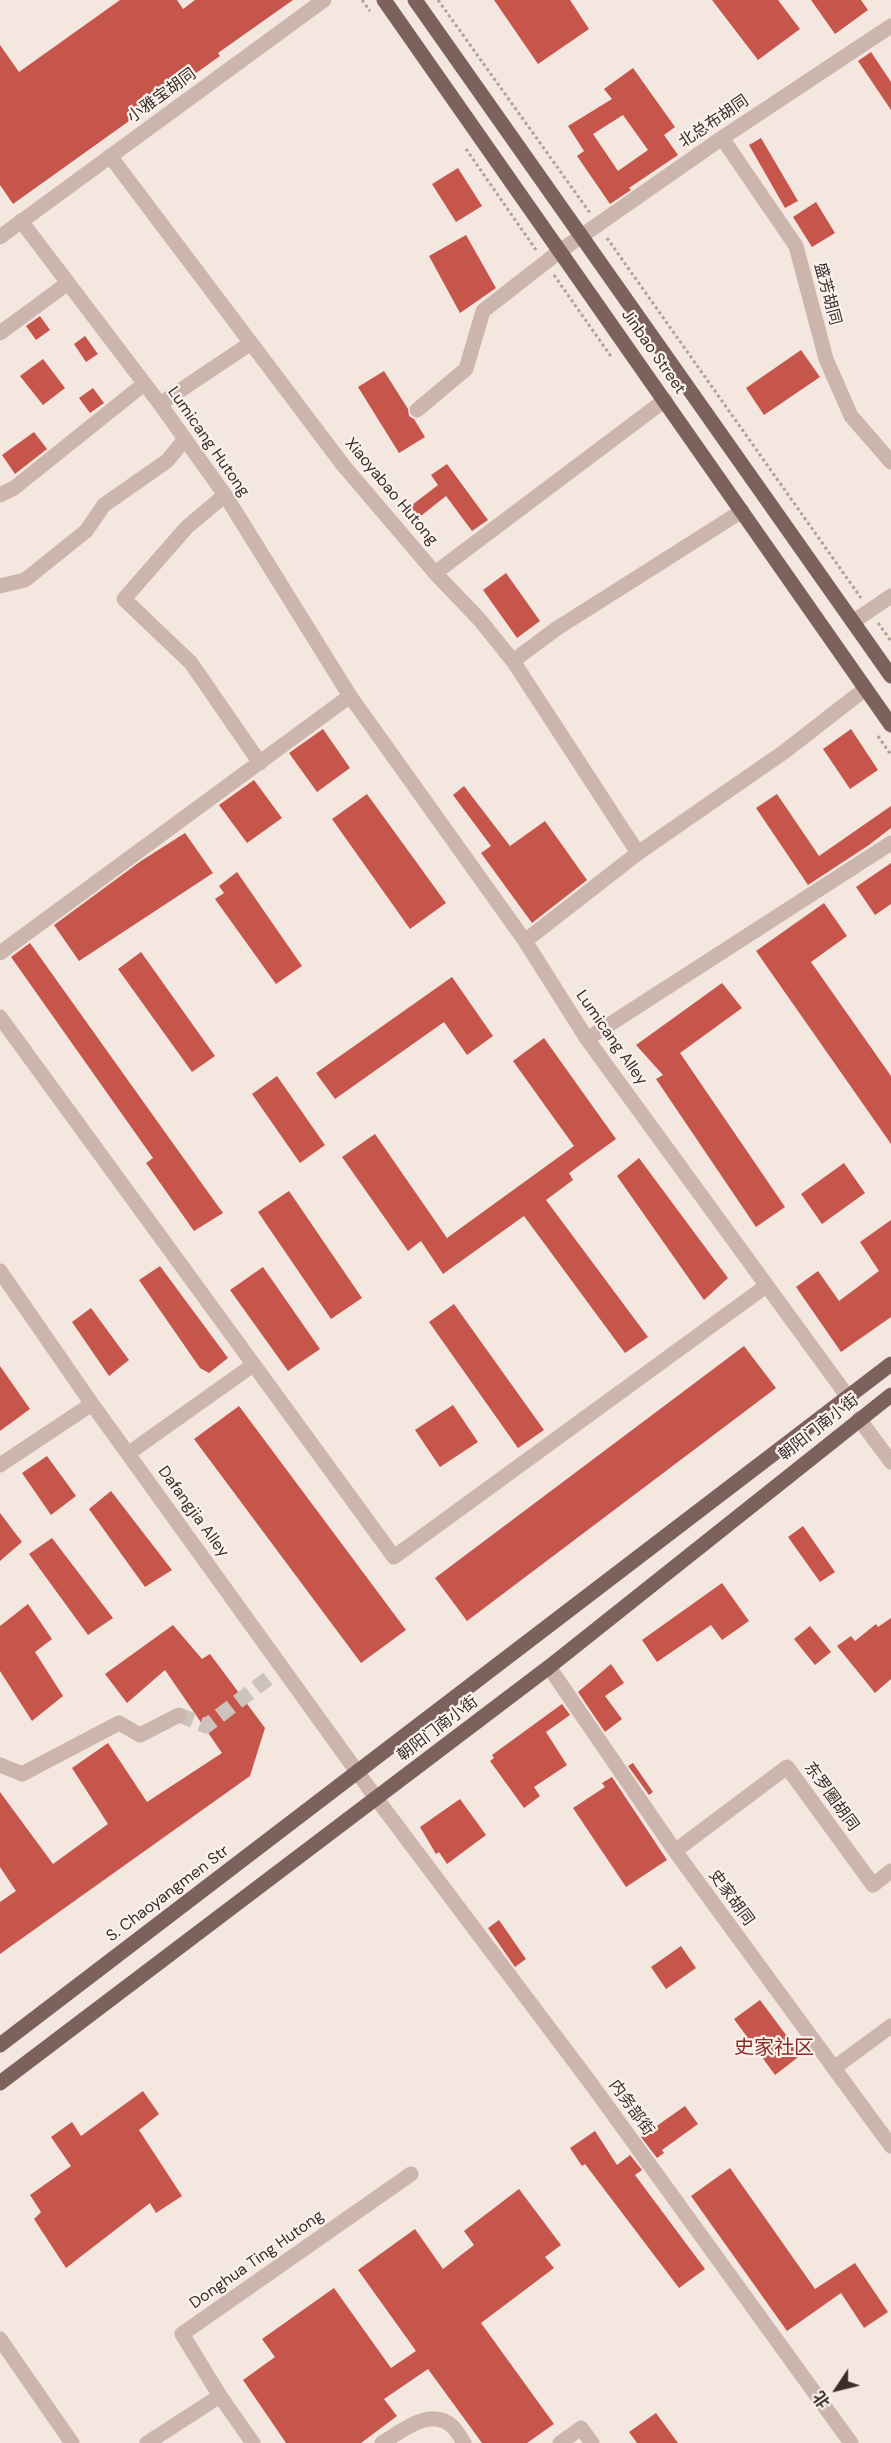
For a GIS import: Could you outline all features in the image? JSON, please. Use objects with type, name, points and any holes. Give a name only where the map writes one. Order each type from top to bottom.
[{"type":"main road","name":"Jinbao Street","points":[[384,0],[891,725]]},
{"type":"main road","name":"Jinbao Street","points":[[415,0],[891,676]]},
{"type":"main road","name":"朝阳门南小街","points":[[359,1772],[891,1364]]},
{"type":"main road","name":"朝阳门南小街","points":[[0,2083],[549,1667],[891,1395]]},
{"type":"main road","name":"S. Chaoyangmen Str","points":[[0,2045],[359,1772]]},
{"type":"street","name":"小雅宝胡同","points":[[0,237],[324,0]]},
{"type":"street","name":"北总布胡同","points":[[417,410],[466,369],[483,310],[560,251],[722,138],[891,26]]},
{"type":"street","name":"盛芳胡同","points":[[722,138],[796,246],[830,368],[851,416],[891,462]]},
{"type":"street","name":"Xiaoyabao Hutong","points":[[110,156],[344,465],[513,661],[638,853]]},
{"type":"street","name":"Lumicang Hutong","points":[[21,221],[160,404],[225,495],[350,696]]},
{"type":"street","points":[[0,333],[68,283]]},
{"type":"street","points":[[160,404],[251,343]]},
{"type":"street","points":[[0,495],[14,488],[144,384]]},
{"type":"street","points":[[435,573],[665,400]]},
{"type":"street","points":[[0,586],[25,580],[86,531],[104,506],[167,461],[185,439]]},
{"type":"street","points":[[225,495],[187,527],[124,599],[191,663],[260,763]]},
{"type":"street","points":[[513,661],[556,629],[742,511]]},
{"type":"street","points":[[853,622],[891,596]]},
{"type":"street","points":[[525,942],[638,853],[784,752],[865,689]]},
{"type":"street","points":[[0,953],[350,696]]},
{"type":"street","name":"Lumicang Alley","points":[[350,696],[525,942],[587,1039],[848,1397]]},
{"type":"street","points":[[587,1039],[891,843]]},
{"type":"street","points":[[0,1017],[394,1557],[766,1286]]},
{"type":"street","name":"Dafangjia Alley","points":[[0,1271],[92,1404],[359,1772]]},
{"type":"street","points":[[129,1453],[253,1365]]},
{"type":"street","points":[[0,1465],[92,1404]]},
{"type":"street","points":[[859,1419],[891,1462]]},
{"type":"street","name":"史家胡同","points":[[549,1667],[675,1851],[891,2145]]},
{"type":"street","points":[[270,1677],[284,1669]]},
{"type":"street","points":[[0,1765],[22,1774],[119,1723],[140,1735],[179,1715]]},
{"type":"street","name":"东罗圈胡同","points":[[675,1851],[787,1767],[873,1885],[891,1871]]},
{"type":"street","name":"内务部街","points":[[359,1772],[376,1798],[592,2085],[851,2443]]},
{"type":"street","points":[[834,2068],[891,2026]]},
{"type":"street","name":"Donghua Ting Hutong","points":[[220,2396],[182,2334],[411,2174]]},
{"type":"street","points":[[0,2339],[72,2443]]},
{"type":"street","points":[[147,2443],[220,2396],[254,2443]]},
{"type":"street","points":[[382,2443],[421,2420],[435,2419],[452,2426],[464,2443]]},
{"type":"street","points":[[560,2443],[581,2428],[592,2443]]},
{"type":"path","points":[[438,0],[891,641]]},
{"type":"building","points":[[120,0],[177,0],[183,9],[195,0],[293,0],[218,53],[220,56],[13,204],[0,185],[0,45],[19,72]]},
{"type":"building","points":[[494,0],[570,0],[589,29],[538,64]]},
{"type":"building","points":[[712,0],[778,0],[800,29],[758,60]]},
{"type":"building","points":[[811,0],[861,0],[868,10],[835,34]]},
{"type":"building","points":[[871,52],[891,82],[891,110],[858,61]]},
{"type":"building","points":[[633,68],[675,127],[664,135],[678,155],[629,188],[631,190],[610,204],[577,156],[584,151],[568,126],[612,99],[604,89]],"holes":[[[623,115],[648,150],[618,171],[593,134]]]},
{"type":"building","points":[[761,138],[798,201],[785,208],[749,145]]},
{"type":"building","points":[[458,168],[482,206],[456,222],[432,184]]},
{"type":"building","points":[[816,202],[835,233],[812,247],[793,217]]},
{"type":"building","points":[[466,235],[496,288],[460,313],[429,256]]},
{"type":"building","points":[[40,316],[50,330],[36,340],[26,326]]},
{"type":"building","points":[[85,336],[98,354],[86,362],[74,344]]},
{"type":"building","points":[[801,350],[820,377],[764,415],[746,388]]},
{"type":"building","points":[[43,359],[65,388],[43,405],[20,376]]},
{"type":"building","points":[[384,371],[408,409],[409,416],[414,419],[425,437],[399,453],[358,387]]},
{"type":"building","points":[[93,388],[104,403],[90,413],[79,398]]},
{"type":"building","points":[[34,432],[47,449],[15,474],[2,455]]},
{"type":"building","points":[[447,464],[488,520],[472,531],[446,496],[412,523],[403,512],[438,485],[431,475]]},
{"type":"building","points":[[506,573],[540,621],[517,638],[483,590]]},
{"type":"building","points":[[323,729],[350,768],[317,792],[289,753]]},
{"type":"building","points":[[851,729],[878,770],[850,789],[823,749]]},
{"type":"building","points":[[254,780],[282,818],[247,843],[219,805]]},
{"type":"building","points":[[464,786],[510,846],[545,821],[587,880],[532,923],[481,853],[491,846],[453,795]]},
{"type":"building","points":[[367,794],[446,903],[410,929],[332,819]]},
{"type":"building","points":[[777,794],[819,856],[891,806],[891,828],[808,885],[756,808]]},
{"type":"building","points":[[185,833],[213,873],[79,961],[54,925],[141,861]]},
{"type":"building","points":[[891,863],[891,904],[875,915],[856,887]]},
{"type":"building","points":[[237,872],[302,966],[276,984],[215,899],[224,893],[219,886]]},
{"type":"building","points":[[824,903],[847,936],[811,962],[891,1076],[891,1144],[756,951]]},
{"type":"building","points":[[30,943],[223,1213],[194,1231],[146,1163],[153,1158],[11,957]]},
{"type":"building","points":[[141,952],[215,1056],[192,1072],[118,969]]},
{"type":"building","points":[[452,977],[493,1036],[467,1055],[444,1022],[335,1099],[316,1073]]},
{"type":"building","points":[[722,983],[742,1008],[680,1053],[785,1207],[756,1227],[656,1079],[663,1075],[636,1045]]},
{"type":"building","points":[[544,1038],[616,1139],[569,1173],[573,1180],[546,1200],[648,1337],[625,1353],[524,1216],[443,1274],[421,1241],[408,1251],[342,1157],[375,1134],[447,1238],[574,1146],[513,1061]]},
{"type":"building","points":[[277,1076],[325,1145],[300,1163],[252,1094]]},
{"type":"building","points":[[639,1158],[728,1278],[704,1300],[617,1176]]},
{"type":"building","points":[[844,1163],[865,1193],[822,1224],[801,1194]]},
{"type":"building","points":[[289,1191],[362,1298],[331,1319],[258,1212]]},
{"type":"building","points":[[891,1220],[891,1317],[841,1352],[796,1287],[818,1271],[839,1301],[879,1271],[860,1242]]},
{"type":"building","points":[[160,1266],[228,1358],[209,1373],[200,1368],[139,1280]]},
{"type":"building","points":[[263,1267],[320,1349],[288,1371],[230,1290]]},
{"type":"building","points":[[454,1304],[544,1430],[518,1448],[429,1322]]},
{"type":"building","points":[[91,1308],[129,1360],[109,1376],[72,1322]]},
{"type":"building","points":[[744,1346],[776,1388],[467,1621],[435,1578]]},
{"type":"building","points":[[0,1366],[30,1409],[0,1431]]},
{"type":"building","points":[[453,1405],[478,1442],[440,1467],[415,1430]]},
{"type":"building","points":[[239,1406],[406,1630],[361,1663],[194,1439]]},
{"type":"building","points":[[47,1456],[76,1496],[51,1515],[22,1473]]},
{"type":"building","points":[[111,1491],[172,1570],[145,1587],[89,1509]]},
{"type":"building","points":[[0,1513],[22,1542],[0,1561]]},
{"type":"building","points":[[803,1526],[835,1572],[820,1582],[788,1537]]},
{"type":"building","points":[[52,1538],[113,1618],[88,1635],[29,1554]]},
{"type":"building","points":[[722,1583],[749,1621],[722,1640],[711,1625],[657,1662],[642,1640]]},
{"type":"building","points":[[28,1604],[52,1639],[35,1652],[63,1696],[32,1721],[0,1671],[0,1626]]},
{"type":"building","points":[[891,1618],[891,1679],[875,1693],[837,1646],[851,1636],[855,1641],[876,1624],[878,1627]]},
{"type":"building","points":[[173,1625],[202,1659],[210,1654],[265,1728],[250,1776],[0,1954],[0,1902],[16,1891],[0,1867],[0,1792],[53,1864],[108,1824],[72,1768],[108,1743],[147,1802],[222,1753],[165,1670],[127,1703],[105,1674]]},
{"type":"building","points":[[810,1626],[831,1652],[815,1665],[794,1639]]},
{"type":"building","points":[[611,1664],[624,1683],[605,1696],[622,1719],[605,1732],[578,1692]]},
{"type":"building","points":[[562,1704],[570,1715],[546,1732],[567,1765],[534,1787],[540,1796],[524,1808],[490,1761],[494,1758],[492,1755]]},
{"type":"building","points":[[633,1763],[653,1792],[649,1795],[628,1766]]},
{"type":"building","points":[[612,1777],[667,1860],[626,1887],[573,1808],[605,1787],[602,1783]]},
{"type":"building","points":[[460,1799],[486,1835],[447,1864],[439,1852],[436,1854],[420,1827]]},
{"type":"building","points":[[499,1920],[526,1959],[515,1967],[488,1928]]},
{"type":"building","points":[[681,1946],[696,1968],[666,1989],[651,1967]]},
{"type":"building","points":[[760,2000],[801,2055],[775,2075],[734,2019]]},
{"type":"building","points":[[143,2091],[159,2114],[139,2130],[182,2196],[156,2213],[150,2203],[66,2268],[34,2219],[41,2212],[30,2195],[71,2166],[51,2137],[72,2122],[81,2136]]},
{"type":"building","points":[[685,2106],[698,2124],[662,2150],[664,2153],[657,2158],[641,2137]]},
{"type":"building","points":[[595,2131],[617,2165],[630,2155],[642,2170],[635,2175],[705,2269],[679,2288],[585,2164],[582,2166],[570,2148]]},
{"type":"building","points":[[730,2168],[815,2289],[855,2263],[888,2312],[864,2328],[841,2293],[787,2331],[691,2196]]},
{"type":"building","points":[[519,2189],[561,2245],[545,2257],[554,2268],[481,2323],[554,2424],[527,2443],[482,2443],[428,2369],[384,2399],[397,2416],[361,2443],[286,2443],[243,2380],[275,2357],[262,2339],[334,2288],[391,2368],[416,2351],[358,2270],[415,2229],[443,2269],[474,2245],[464,2231]]},
{"type":"building","points":[[656,2413],[678,2443],[637,2443],[629,2432]]},
{"type":"tunnel","points":[[179,1715],[206,1726],[270,1677]]},
{"type":"district","name":"史家社区","points":[[774,2049]]}]
